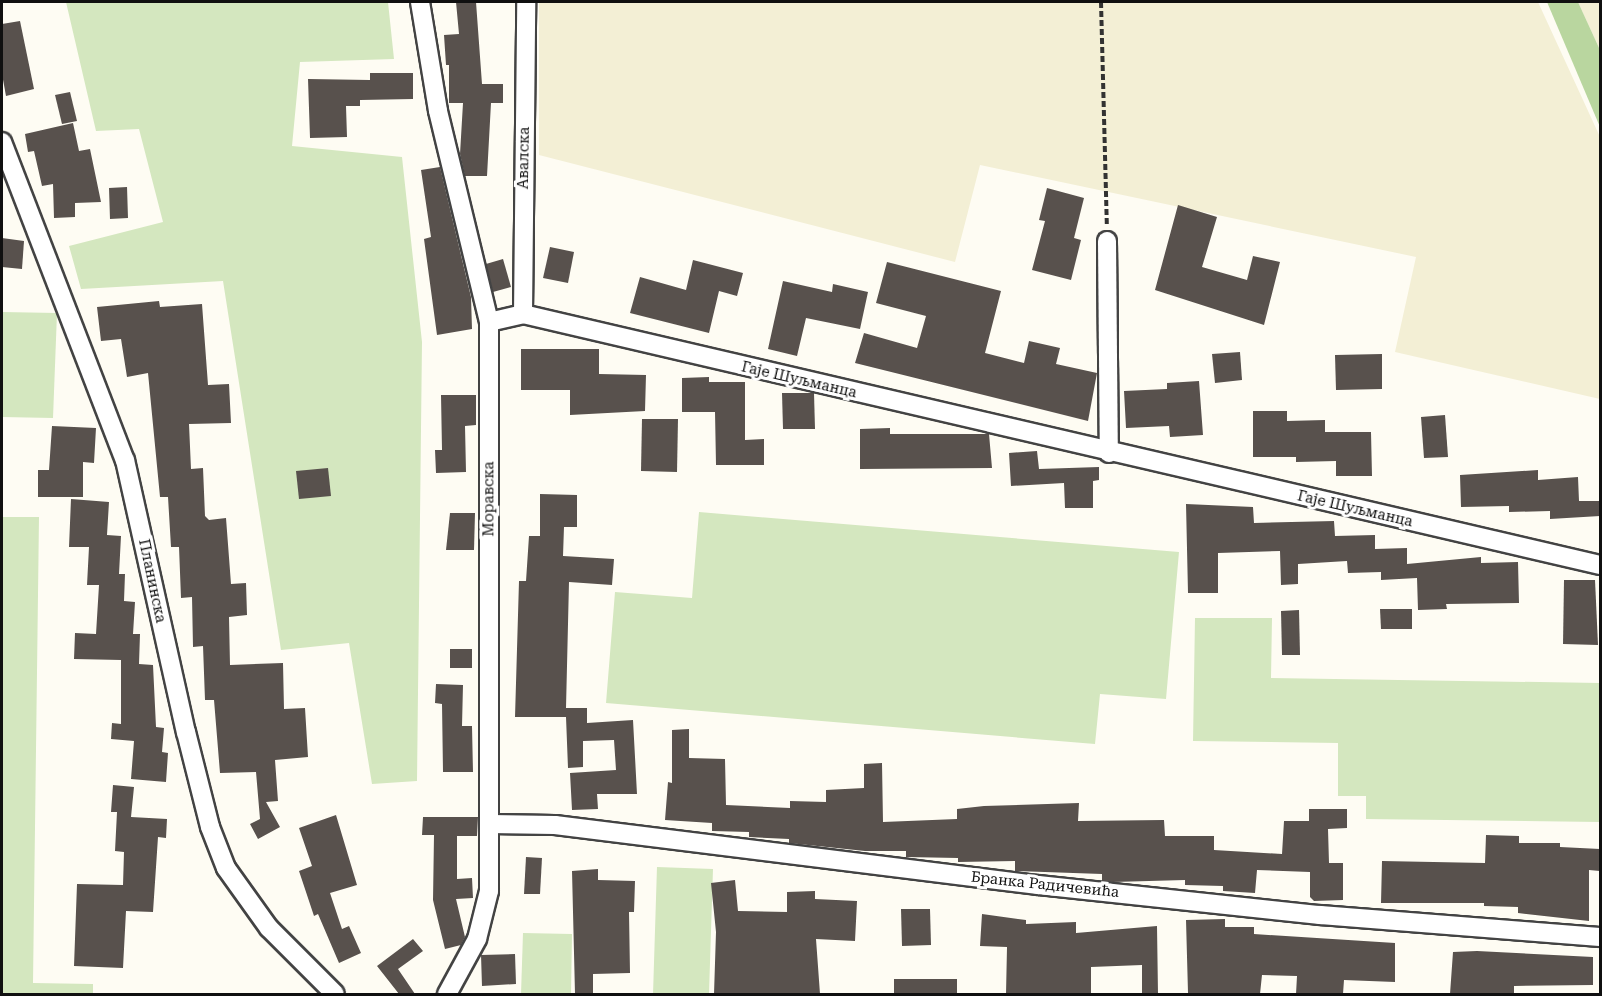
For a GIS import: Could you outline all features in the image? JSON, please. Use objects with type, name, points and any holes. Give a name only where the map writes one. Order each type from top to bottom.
[{"type":"street","name":"Моравска","points":[[420,2],[438,111],[489,322],[489,891],[477,939],[447,994]]},
{"type":"street","name":"Авалска","points":[[523,314],[526,2]]},
{"type":"street","name":"Планинска","points":[[2,142],[125,460],[186,732],[210,826],[226,868],[269,928],[335,994]]},
{"type":"street","points":[[1107,241],[1109,453]]},
{"type":"street","name":"Гаје Шуљманца","points":[[489,322],[523,314],[1109,453],[1600,565]]},
{"type":"street","name":"Бранка Радичевића","points":[[490,824],[555,825],[1038,885],[1320,915],[1600,937]]},
{"type":"path","points":[[1101,2],[1107,241]]},
{"type":"shaded area","points":[[539,2],[1538,2],[1600,137],[1600,399],[1395,352],[1416,257],[980,165],[955,262],[539,155]]},
{"type":"shaded area","points":[[1578,2],[1600,2],[1600,50]]},
{"type":"green space","points":[[66,2],[388,2],[394,59],[300,62],[292,146],[402,157],[422,342],[417,781],[372,784],[349,643],[281,650],[223,281],[81,289],[69,246],[163,222],[139,129],[96,131]]},
{"type":"green space","points":[[1547,2],[1578,2],[1600,50],[1600,127]]},
{"type":"green space","points":[[2,312],[57,313],[53,418],[2,417]]},
{"type":"green space","points":[[699,512],[1179,552],[1166,699],[1100,694],[1095,744],[606,703],[615,592],[692,598]]},
{"type":"green space","points":[[2,517],[39,517],[33,983],[93,984],[93,994],[2,994]]},
{"type":"green space","points":[[1195,618],[1272,618],[1271,678],[1600,683],[1600,822],[1366,819],[1366,796],[1338,796],[1338,743],[1193,741]]},
{"type":"green space","points":[[657,867],[713,869],[709,994],[653,994]]},
{"type":"green space","points":[[523,933],[572,934],[571,994],[521,994]]},
{"type":"building","points":[[456,2],[476,2],[482,84],[503,84],[503,103],[491,103],[487,176],[465,176],[460,154],[463,103],[449,103],[449,65],[446,65],[444,35],[459,34]]},
{"type":"building","points":[[20,21],[34,89],[6,96],[2,74],[2,24]]},
{"type":"building","points":[[370,73],[413,73],[413,99],[360,100],[360,106],[346,106],[347,137],[310,138],[308,79],[370,80]]},
{"type":"building","points":[[70,92],[77,121],[62,124],[55,95]]},
{"type":"building","points":[[73,123],[79,151],[90,149],[101,202],[75,203],[75,217],[54,218],[53,184],[42,186],[34,151],[28,152],[25,134]]},
{"type":"building","points":[[440,167],[471,297],[472,329],[437,335],[424,239],[431,237],[421,170]]},
{"type":"building","points":[[127,187],[128,218],[110,219],[109,188]]},
{"type":"building","points":[[1047,188],[1084,198],[1074,238],[1081,240],[1071,280],[1032,270],[1045,221],[1039,220]]},
{"type":"building","points":[[1178,205],[1217,217],[1202,267],[1247,280],[1253,256],[1280,262],[1264,325],[1155,290]]},
{"type":"building","points":[[2,238],[24,241],[22,269],[2,267]]},
{"type":"building","points":[[550,247],[574,252],[568,283],[543,278]]},
{"type":"building","points":[[503,259],[511,287],[493,292],[486,264]]},
{"type":"building","points":[[693,260],[743,273],[737,296],[719,291],[709,333],[630,313],[640,277],[686,290]]},
{"type":"building","points":[[887,262],[1001,291],[985,353],[1024,363],[1029,341],[1060,348],[1056,364],[1097,373],[1088,421],[855,363],[864,333],[917,348],[926,316],[876,303]]},
{"type":"building","points":[[783,281],[832,292],[833,284],[868,292],[860,329],[806,318],[797,356],[768,349]]},
{"type":"building","points":[[159,301],[160,307],[202,304],[208,385],[229,384],[231,423],[189,424],[191,469],[203,468],[205,516],[209,520],[226,518],[231,584],[246,583],[247,615],[229,617],[230,665],[283,663],[284,709],[305,708],[308,757],[275,760],[278,801],[266,802],[280,827],[258,839],[250,824],[260,819],[256,772],[220,773],[214,700],[205,700],[203,646],[193,647],[192,597],[181,598],[179,547],[171,547],[168,497],[160,497],[148,373],[127,377],[121,339],[101,341],[97,307]]},
{"type":"building","points":[[521,349],[599,349],[599,374],[646,375],[645,411],[570,415],[570,390],[521,390]]},
{"type":"building","points":[[1240,352],[1242,380],[1215,383],[1212,354]]},
{"type":"building","points":[[1382,354],[1382,389],[1336,390],[1335,355]]},
{"type":"building","points":[[709,377],[709,382],[745,382],[745,440],[764,439],[764,465],[716,465],[715,412],[682,412],[682,378]]},
{"type":"building","points":[[1199,381],[1203,435],[1170,437],[1169,426],[1126,428],[1124,391],[1167,389],[1167,383]]},
{"type":"building","points":[[782,393],[814,393],[815,429],[783,429]]},
{"type":"building","points":[[441,395],[476,395],[476,425],[465,426],[466,472],[436,473],[435,450],[442,450]]},
{"type":"building","points":[[1253,411],[1287,411],[1287,421],[1325,420],[1325,432],[1371,432],[1372,476],[1336,476],[1336,461],[1296,462],[1296,457],[1253,457]]},
{"type":"building","points":[[1445,415],[1448,457],[1424,458],[1421,417]]},
{"type":"building","points":[[642,419],[678,419],[677,472],[641,471]]},
{"type":"building","points":[[52,426],[96,428],[94,463],[83,462],[83,497],[38,497],[38,470],[49,470]]},
{"type":"building","points":[[890,428],[890,434],[989,434],[992,468],[860,469],[860,429]]},
{"type":"building","points":[[1037,451],[1039,469],[1099,467],[1099,480],[1093,481],[1093,508],[1065,508],[1064,483],[1011,486],[1009,453]]},
{"type":"building","points":[[328,468],[331,496],[299,499],[296,471]]},
{"type":"building","points":[[1538,470],[1538,480],[1578,477],[1579,501],[1600,501],[1600,516],[1550,519],[1550,511],[1509,512],[1509,506],[1461,507],[1460,475]]},
{"type":"building","points":[[540,494],[577,495],[577,527],[564,527],[563,556],[614,559],[612,585],[569,582],[566,708],[587,708],[587,723],[633,720],[637,794],[597,794],[598,809],[572,810],[570,773],[616,770],[614,740],[583,741],[583,767],[568,768],[566,717],[515,717],[519,581],[526,581],[529,536],[540,536]]},
{"type":"building","points":[[71,499],[109,502],[107,535],[121,536],[119,574],[125,574],[124,601],[135,602],[133,634],[140,634],[139,664],[153,665],[156,727],[164,728],[162,752],[168,753],[166,782],[131,779],[134,741],[111,739],[112,723],[121,724],[121,660],[74,659],[75,633],[96,634],[99,585],[87,585],[89,547],[69,547]]},
{"type":"building","points":[[1186,504],[1253,507],[1254,523],[1334,521],[1335,536],[1375,535],[1375,549],[1407,548],[1407,564],[1481,557],[1481,563],[1518,562],[1519,603],[1446,604],[1447,609],[1418,610],[1417,578],[1381,580],[1381,572],[1348,573],[1347,561],[1298,564],[1298,584],[1281,585],[1280,551],[1218,553],[1218,593],[1188,593]]},
{"type":"building","points":[[450,513],[475,513],[474,550],[446,550]]},
{"type":"building","points":[[1564,580],[1595,580],[1598,645],[1563,644]]},
{"type":"building","points":[[1380,609],[1412,609],[1412,629],[1381,629]]},
{"type":"building","points":[[1299,610],[1300,655],[1282,655],[1281,611]]},
{"type":"building","points":[[450,649],[472,649],[472,668],[450,668]]},
{"type":"building","points":[[436,684],[463,685],[462,726],[472,726],[473,772],[443,772],[442,704],[435,703]]},
{"type":"building","points":[[689,729],[689,758],[725,759],[726,805],[790,808],[790,801],[826,802],[826,790],[864,788],[864,764],[882,763],[883,822],[957,819],[957,809],[984,806],[1079,803],[1078,821],[1164,820],[1165,836],[1214,836],[1214,850],[1282,854],[1284,821],[1309,821],[1309,809],[1347,809],[1347,828],[1328,829],[1329,863],[1343,863],[1343,900],[1314,901],[1310,897],[1310,872],[1257,870],[1255,893],[1223,891],[1223,886],[1185,885],[1185,880],[1113,882],[1102,881],[1102,874],[1015,871],[1015,861],[958,862],[958,858],[906,857],[906,851],[865,851],[789,843],[789,839],[749,837],[749,832],[712,831],[712,823],[665,820],[668,782],[672,783],[672,730]]},
{"type":"building","points":[[113,785],[134,787],[131,817],[167,819],[166,838],[158,837],[153,912],[126,911],[123,968],[74,966],[77,884],[123,885],[124,852],[115,851],[117,812],[111,812]]},
{"type":"building","points":[[336,815],[357,885],[330,893],[342,929],[349,926],[361,953],[339,963],[318,914],[314,916],[299,871],[312,866],[299,828]]},
{"type":"building","points":[[423,817],[478,817],[477,836],[457,836],[457,879],[472,878],[473,898],[456,899],[465,937],[461,945],[445,949],[433,900],[434,835],[422,835]]},
{"type":"building","points":[[1486,835],[1519,836],[1519,843],[1560,843],[1560,847],[1600,849],[1600,871],[1589,870],[1589,921],[1518,913],[1518,907],[1484,906],[1484,903],[1381,903],[1382,861],[1485,863]]},
{"type":"building","points":[[526,857],[542,858],[540,894],[524,894]]},
{"type":"building","points":[[598,869],[598,880],[635,881],[634,912],[629,912],[630,973],[593,974],[593,994],[575,994],[572,871]]},
{"type":"building","points":[[735,880],[738,911],[787,912],[787,892],[815,891],[815,899],[857,901],[855,941],[816,939],[820,994],[714,994],[716,932],[711,883]]},
{"type":"building","points":[[901,909],[930,909],[931,945],[902,946]]},
{"type":"building","points":[[982,914],[1026,920],[1026,924],[1076,922],[1076,933],[1157,926],[1158,994],[1142,994],[1142,965],[1091,967],[1091,994],[1006,994],[1007,947],[980,946]]},
{"type":"building","points":[[1225,919],[1225,927],[1254,927],[1254,934],[1395,943],[1395,982],[1344,980],[1343,994],[1296,994],[1297,976],[1262,975],[1260,994],[1188,993],[1186,920]]},
{"type":"building","points":[[413,939],[423,951],[398,969],[415,994],[399,994],[377,966]]},
{"type":"building","points":[[1477,951],[1593,957],[1593,985],[1514,986],[1514,994],[1450,994],[1453,952]]},
{"type":"building","points":[[515,954],[516,984],[482,986],[481,955]]},
{"type":"building","points":[[894,979],[957,979],[957,994],[894,994]]}]
